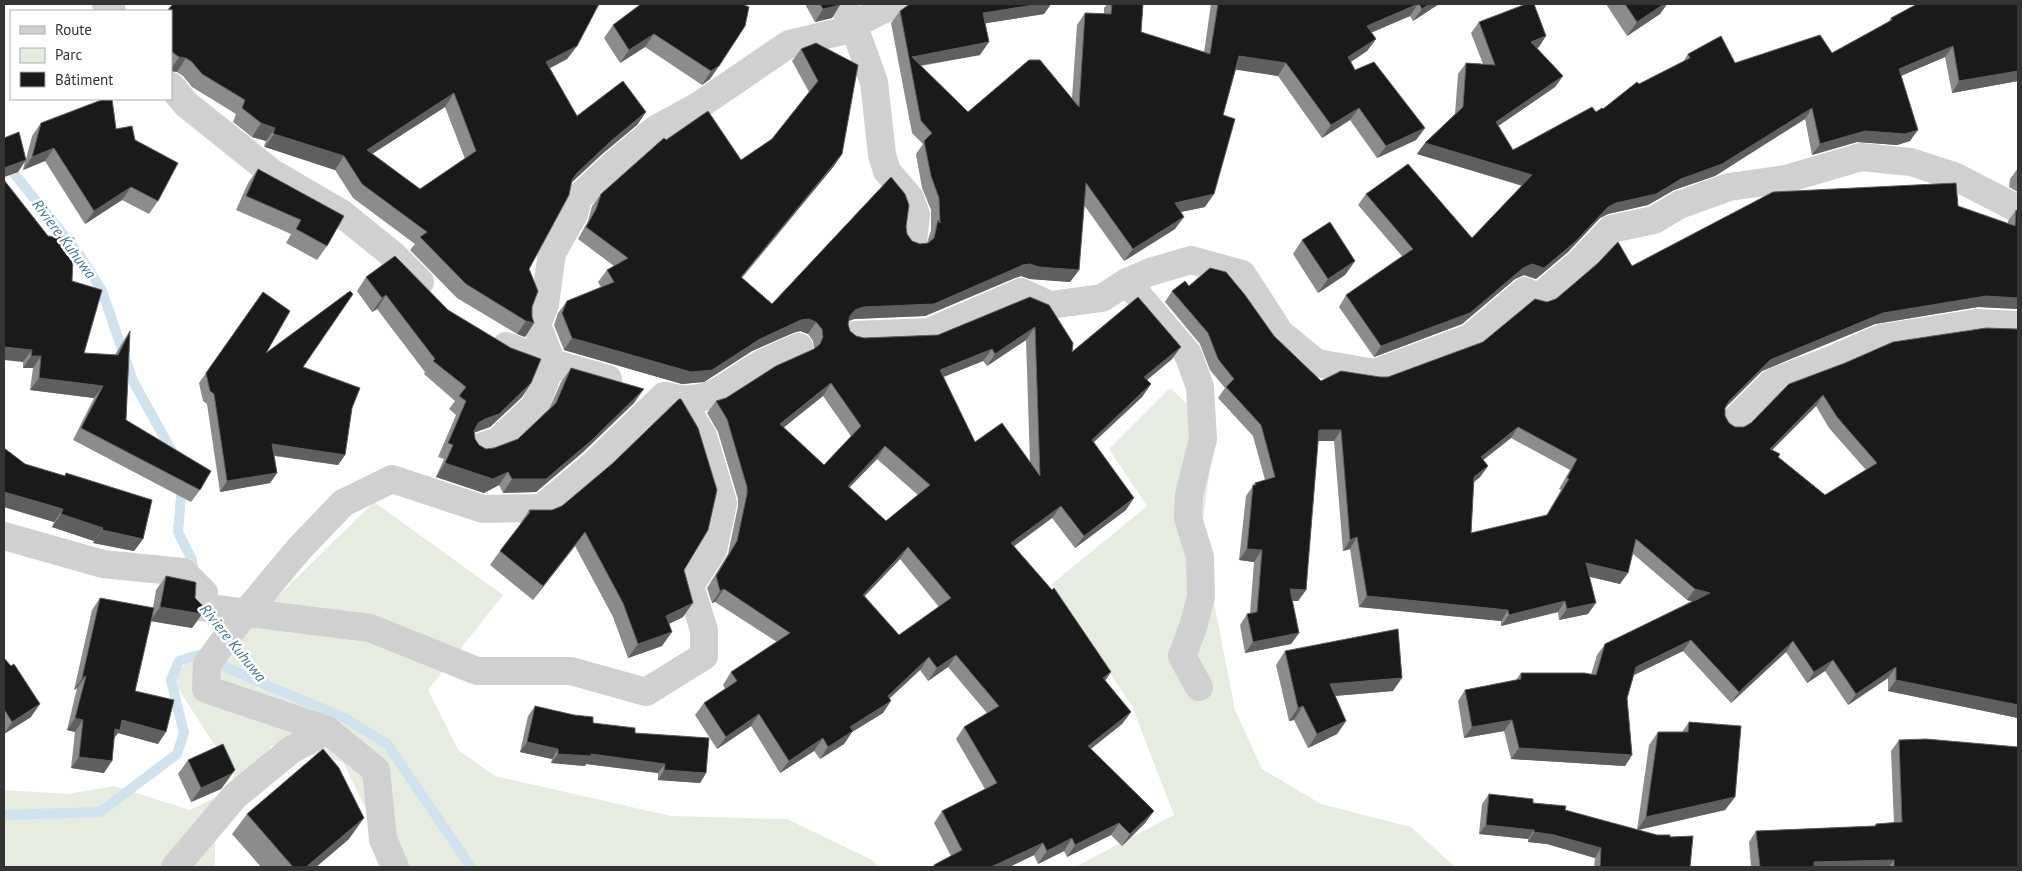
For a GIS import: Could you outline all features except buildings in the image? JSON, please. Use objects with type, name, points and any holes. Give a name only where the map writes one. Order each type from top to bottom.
[{"type":"street","points":[[847,14],[894,4]]},
{"type":"street","points":[[847,14],[874,82],[882,154],[887,171],[910,198],[916,214],[913,241]]},
{"type":"street","points":[[480,447],[498,441],[536,406],[552,363],[537,325],[545,304],[552,253],[574,214],[578,198],[656,129],[698,106],[789,44],[839,32],[847,14]]},
{"type":"street","points":[[172,87],[186,104],[270,172],[341,213],[393,255],[440,303]]},
{"type":"street","points":[[855,335],[929,332],[1021,292],[1050,305],[1102,298],[1127,282],[1150,272],[1191,260],[1242,274],[1280,333],[1317,363],[1375,373],[1470,338],[1525,291],[1538,298],[1579,263],[1611,229],[1654,220],[1679,205],[1729,187],[1786,179],[1861,157],[1911,162],[1946,173],[2018,209]]},
{"type":"street","points":[[1127,282],[1188,354],[1200,387],[1203,439],[1188,495],[1188,518],[1200,557],[1201,597],[1193,627],[1182,656],[1199,687]]},
{"type":"street","points":[[1732,423],[1773,382],[1831,360],[1881,338],[1977,323],[2018,325]]},
{"type":"street","points":[[486,334],[510,348],[552,363],[672,398],[709,397],[760,364],[800,346]]},
{"type":"street","points":[[395,867],[383,840],[376,770],[326,730],[206,689],[208,664],[242,617],[299,549],[343,503],[392,479],[483,509],[542,508],[672,398]]},
{"type":"street","points":[[4,536],[103,564],[184,572],[204,593],[200,607],[242,617],[370,628],[477,671],[571,671],[646,692],[704,656],[704,630],[690,586],[713,550],[723,503],[703,436],[672,398]]},
{"type":"street","points":[[175,867],[235,796],[291,750],[326,730]]},
{"type":"green space","points":[[1170,388],[1215,429],[1201,536],[1235,710],[1262,769],[1321,804],[1411,827],[1455,867],[1075,867],[1174,815],[1132,706],[1051,585],[1147,506],[1109,449]]},
{"type":"green space","points":[[374,502],[503,595],[428,690],[458,750],[495,776],[671,816],[787,819],[872,860],[879,867],[394,867],[343,762],[272,745],[215,842],[215,867],[4,867],[4,790],[68,794],[114,786],[190,810],[229,791],[234,775],[170,676],[279,595]]},
{"type":"waterway","name":"Riviere Kuhuwa","points":[[4,161],[79,254],[102,291],[133,381],[175,457]]},
{"type":"waterway","name":"Riviere Kuhuwa","points":[[182,484],[178,532],[192,560],[194,575]]},
{"type":"waterway","name":"Riviere Kuhuwa","points":[[205,613],[266,685],[345,718],[387,744],[471,867]]},
{"type":"waterway","points":[[4,815],[100,812],[177,754],[184,733],[171,680],[179,661],[198,655],[264,684]]}]
